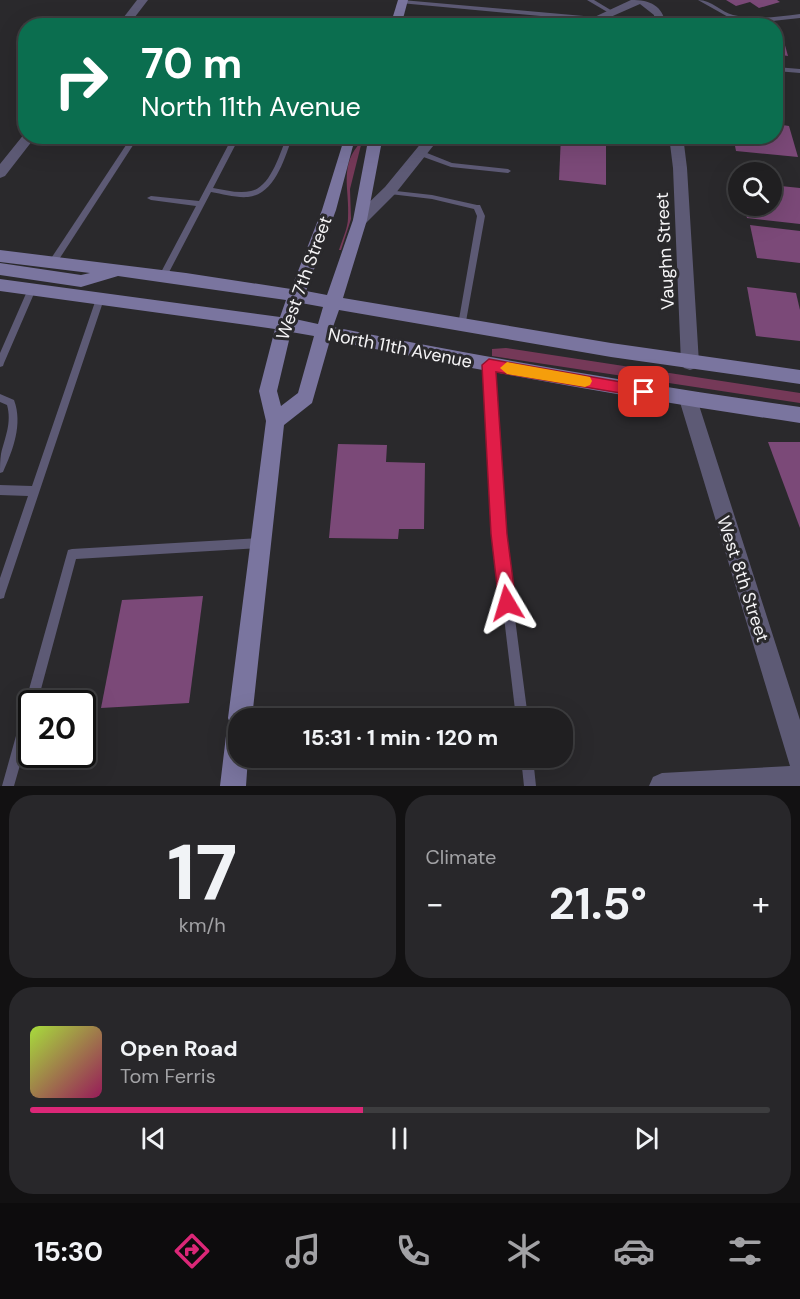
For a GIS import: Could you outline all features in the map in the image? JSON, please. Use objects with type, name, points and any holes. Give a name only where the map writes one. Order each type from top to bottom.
[{"type":"main road","points":[[398,18],[403,1]]},
{"type":"main road","name":"West 7th Street","points":[[241,708],[275,421],[268,392],[285,324],[329,210],[347,144]]},
{"type":"main road","name":"West 7th Street","points":[[275,421],[306,397],[323,333],[360,220],[373,144]]},
{"type":"main road","name":"North 11th Avenue","points":[[0,256],[295,295],[690,363],[800,377]]},
{"type":"main road","points":[[0,268],[81,281],[123,271]]},
{"type":"main road","name":"North 11th Avenue","points":[[0,285],[285,324],[489,365],[688,399],[800,415]]},
{"type":"main road","points":[[233,786],[235,768]]},
{"type":"street","points":[[128,18],[143,0]]},
{"type":"street","points":[[597,18],[641,0],[659,14],[660,18]]},
{"type":"street","points":[[0,173],[24,144]]},
{"type":"street","points":[[360,220],[381,204],[428,144]]},
{"type":"street","name":"Vaughn Street","points":[[677,144],[690,363]]},
{"type":"street","name":"West 8th Street","points":[[688,399],[800,759]]},
{"type":"street","points":[[662,786],[800,778]]},
{"type":"lane","points":[[590,0],[611,12]]},
{"type":"lane","points":[[701,0],[730,16],[746,18]]},
{"type":"lane","points":[[403,1],[584,18]]},
{"type":"lane","points":[[782,18],[800,16]]},
{"type":"lane","points":[[783,70],[800,71]]},
{"type":"lane","points":[[53,262],[131,144]]},
{"type":"lane","points":[[164,276],[233,144]]},
{"type":"lane","points":[[208,189],[250,194],[259,192],[266,186],[286,144]]},
{"type":"lane","points":[[420,153],[451,165],[508,171]]},
{"type":"lane","points":[[390,192],[432,197],[477,207],[481,216],[462,325]]},
{"type":"lane","points":[[151,198],[200,204]]},
{"type":"lane","points":[[0,363],[33,289]]},
{"type":"lane","points":[[0,594],[100,299]]},
{"type":"lane","points":[[489,365],[499,534],[521,708]]},
{"type":"lane","points":[[0,398],[11,403],[15,414],[14,426],[0,468]]},
{"type":"lane","points":[[0,490],[34,491]]},
{"type":"lane","points":[[8,786],[72,554],[261,543]]},
{"type":"lane","points":[[528,768],[530,786]]},
{"type":"shaded area","points":[[361,144],[350,189],[351,219],[341,250],[339,250],[348,222],[347,178],[350,159]]},
{"type":"shaded area","points":[[506,348],[800,393],[800,403],[492,356],[492,349]]},
{"type":"building","points":[[726,0],[777,0],[780,2],[759,8],[750,2],[736,6]]},
{"type":"building","points":[[783,38],[788,56],[783,55]]},
{"type":"building","points":[[783,125],[789,126],[798,157],[736,151],[735,144],[783,144]]},
{"type":"building","points":[[561,144],[606,144],[606,185],[559,180]]},
{"type":"building","points":[[782,186],[800,188],[800,224],[747,218],[746,216],[782,216]]},
{"type":"building","points":[[750,225],[800,231],[800,263],[757,258]]},
{"type":"building","points":[[747,287],[796,293],[800,310],[800,341],[756,336]]},
{"type":"building","points":[[768,442],[800,442],[800,528]]},
{"type":"building","points":[[338,444],[387,445],[386,462],[425,463],[424,529],[399,529],[398,539],[329,538]]},
{"type":"building","points":[[203,596],[189,703],[101,708],[122,600]]},
{"type":"slow traffic","points":[[507,368],[585,381]]},
{"type":"route","points":[[507,603],[499,534],[489,365],[644,392]]}]
